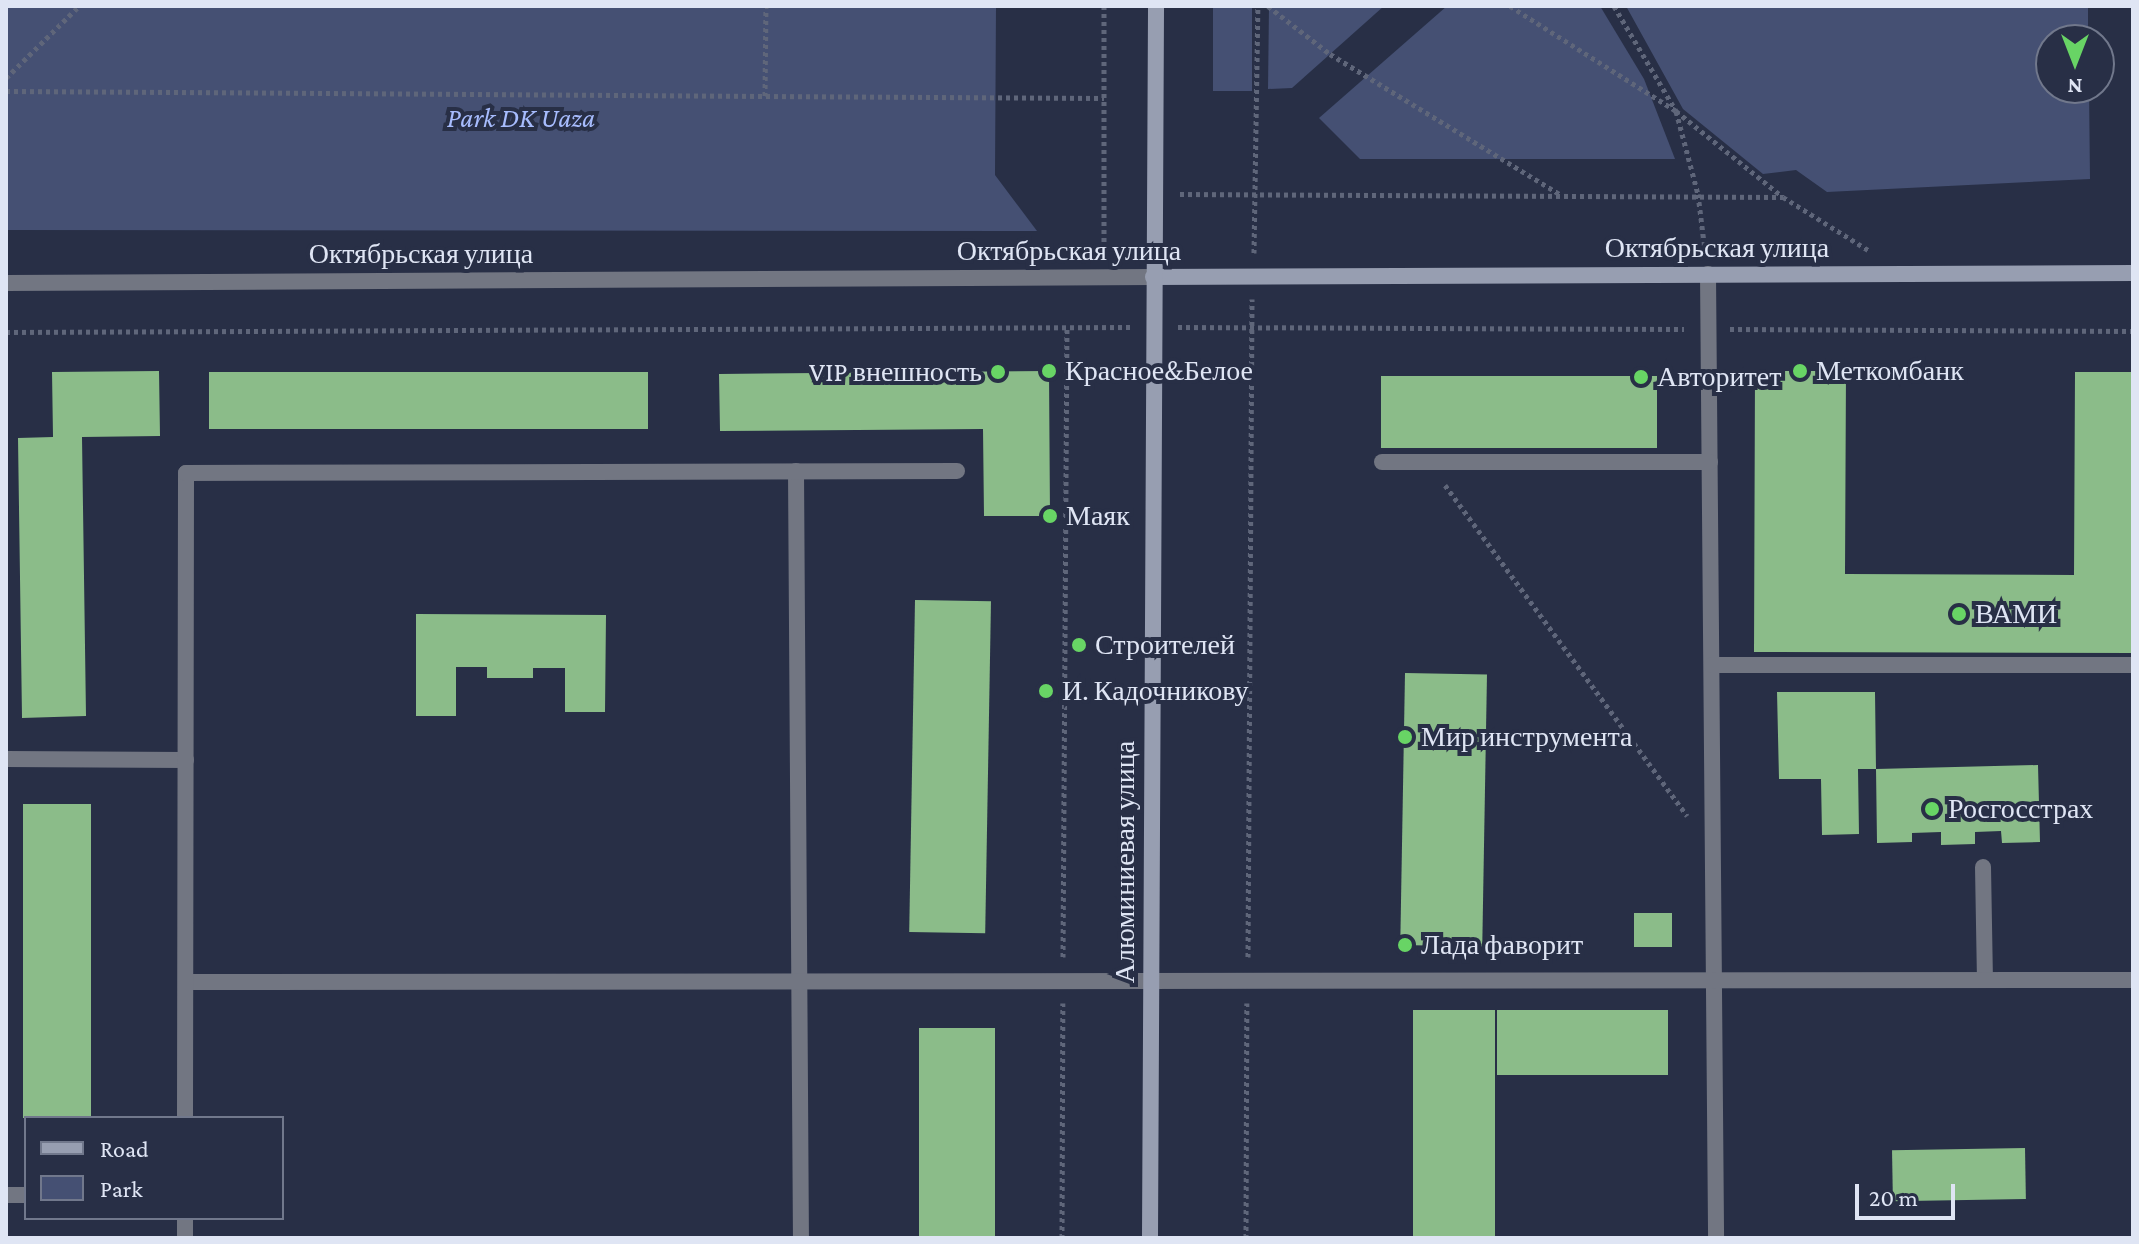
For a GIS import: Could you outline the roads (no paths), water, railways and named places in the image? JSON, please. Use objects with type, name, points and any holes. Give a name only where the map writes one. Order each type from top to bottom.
[{"type":"main road","name":"Алюминиевая улица","points":[[1150,1238],[1156,6]]},
{"type":"main road","name":"Октябрьская улица","points":[[1153,277],[2133,273]]},
{"type":"street","points":[[1708,274],[1716,1238]]},
{"type":"street","name":"Октябрьская улица","points":[[6,283],[1153,277]]},
{"type":"street","points":[[1382,462],[1710,462]]},
{"type":"street","points":[[796,471],[801,1238]]},
{"type":"street","points":[[185,1116],[186,473],[957,471]]},
{"type":"street","points":[[1712,665],[2133,665]]},
{"type":"street","points":[[6,759],[186,760]]},
{"type":"street","points":[[1983,867],[1985,980]]},
{"type":"street","points":[[186,982],[2133,980]]},
{"type":"place","name":"Красное&Белое","points":[[1049,371]]},
{"type":"place","name":"Меткомбанк","points":[[1800,371]]},
{"type":"place","name":"VIP внешность","points":[[998,372]]},
{"type":"place","name":"Авторитет","points":[[1641,377]]},
{"type":"place","name":"Маяк","points":[[1050,516]]},
{"type":"place","name":"ВАМИ","points":[[1959,614]]},
{"type":"place","name":"Строителей","points":[[1079,645]]},
{"type":"place","name":"И. Кадочникову","points":[[1046,691]]},
{"type":"place","name":"Мир инструмента","points":[[1405,737]]},
{"type":"place","name":"Росгосстрах","points":[[1932,809]]},
{"type":"place","name":"Лада фаворит","points":[[1405,945]]},
{"type":"park label","name":"Park DK Uaza","points":[[521,118]]}]
